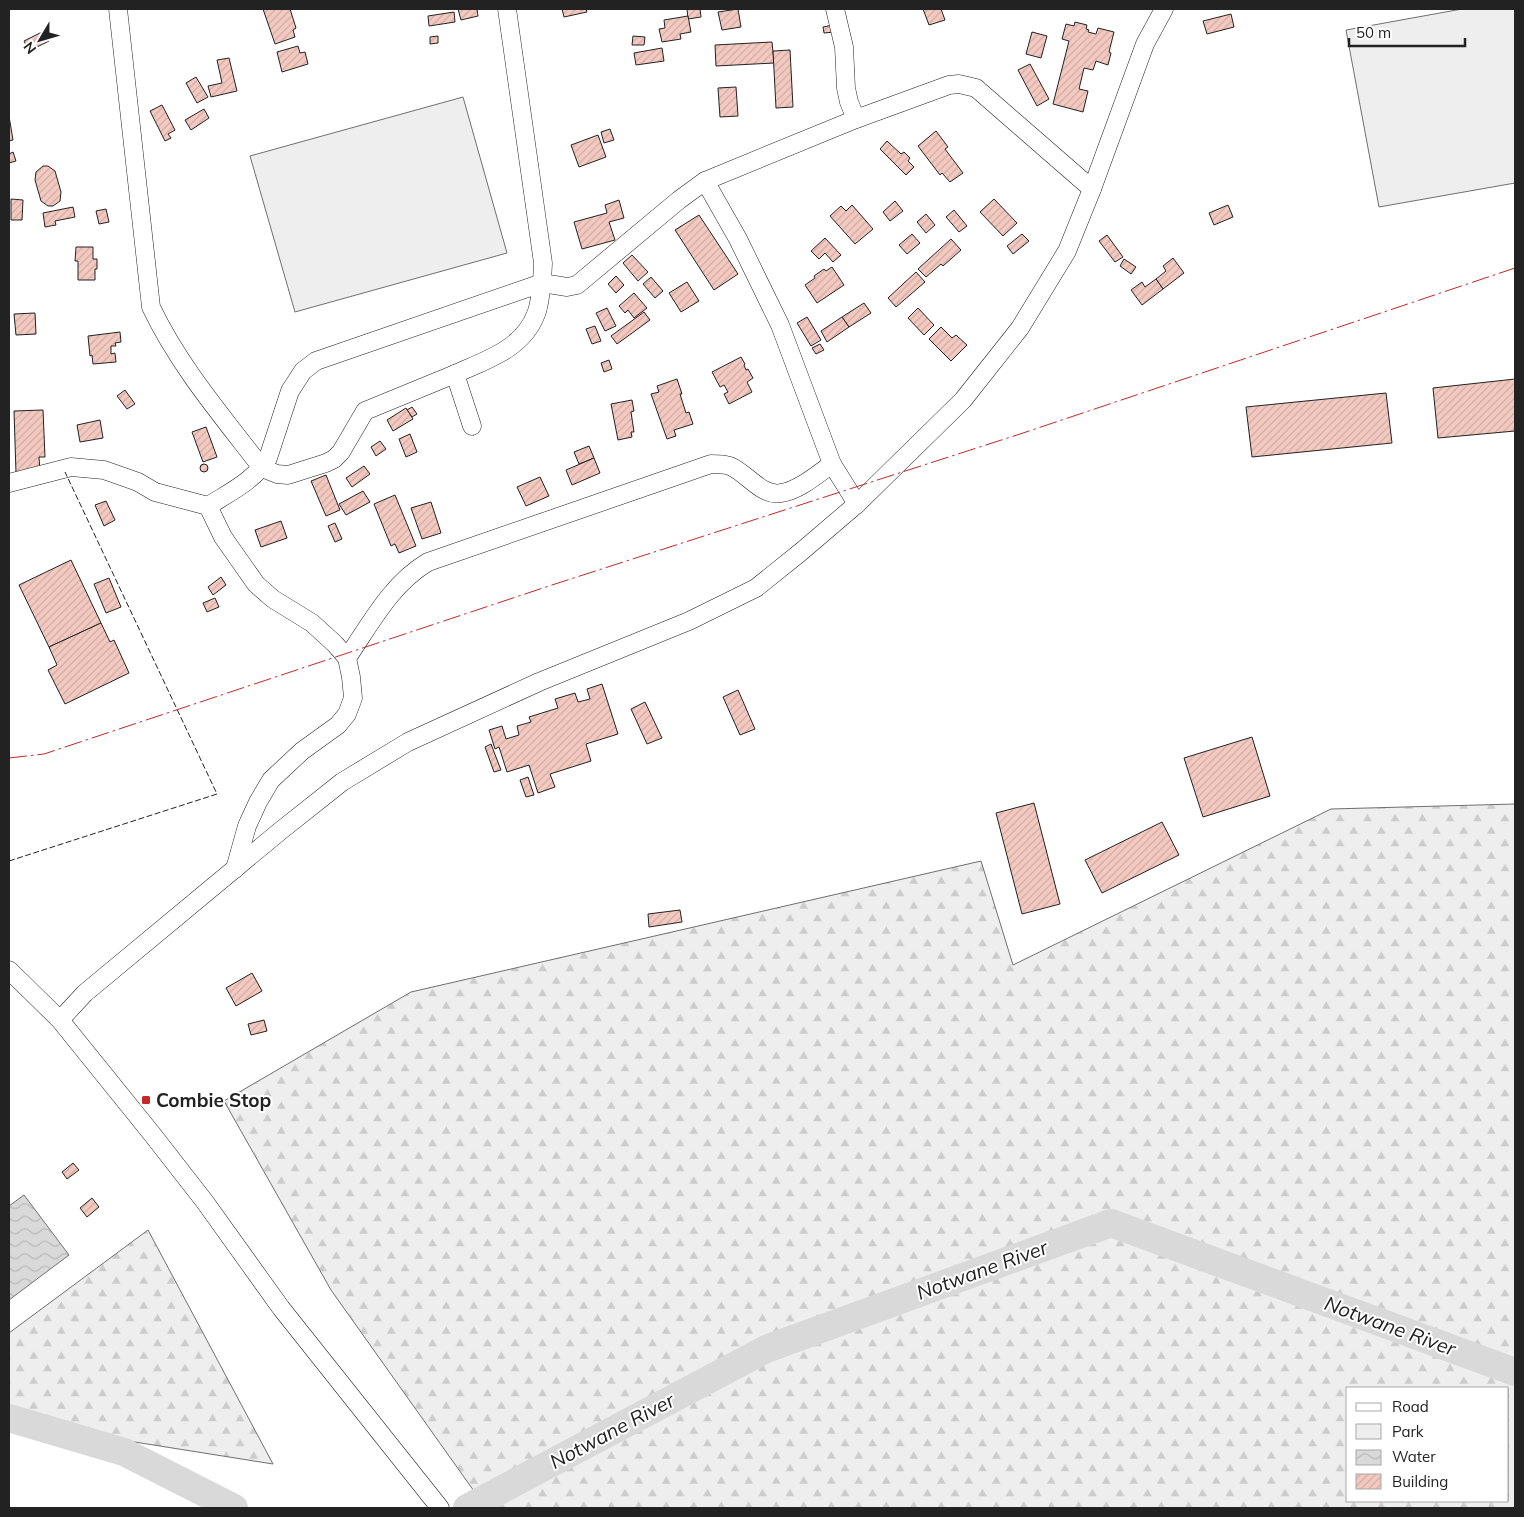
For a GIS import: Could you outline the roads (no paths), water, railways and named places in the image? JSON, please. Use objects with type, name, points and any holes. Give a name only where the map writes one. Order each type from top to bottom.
[{"type":"street","points":[[118,9],[152,306],[171,344],[192,377],[262,468],[277,474],[288,475],[334,459],[341,452],[365,411],[455,374],[507,350],[523,336],[536,314],[542,283],[543,263],[507,9]]},
{"type":"street","points":[[835,9],[844,47],[846,88],[856,120]]},
{"type":"street","points":[[60,1020],[85,993],[278,832],[342,782],[408,742],[539,682],[689,621],[756,588],[857,504],[963,400],[1020,328],[1067,251],[1092,189],[1145,44],[1164,9]]},
{"type":"street","points":[[9,483],[70,467],[104,470],[138,482],[155,492],[208,506],[253,478],[262,468],[268,458],[290,391],[303,371],[316,361],[542,283],[567,286],[577,285],[704,181],[949,85],[959,84],[976,88],[1092,189]]},
{"type":"street","points":[[704,181],[738,239],[780,325],[832,464],[857,504]]},
{"type":"street","points":[[455,374],[472,426]]},
{"type":"street","points":[[347,658],[386,599],[414,571],[428,562],[711,464],[730,466],[764,490],[781,494],[794,489],[832,464]]},
{"type":"street","points":[[208,506],[223,537],[256,584],[273,599],[312,623],[335,644],[347,658],[352,677],[353,698],[347,714],[338,724],[302,752],[271,780],[247,826],[235,869]]},
{"type":"street","points":[[9,970],[60,1020],[205,1202],[281,1308],[440,1508]]},
{"type":"water","points":[[24,1195],[69,1255],[9,1300],[9,1206]]},
{"type":"waterway","name":"Notwane River","points":[[467,1508],[766,1349],[1111,1223],[1515,1372]]},
{"type":"waterway","name":"Notwane River","points":[[9,1418],[124,1452],[234,1508]]},
{"type":"place","name":"Combie Stop","points":[[146,1100]]}]
